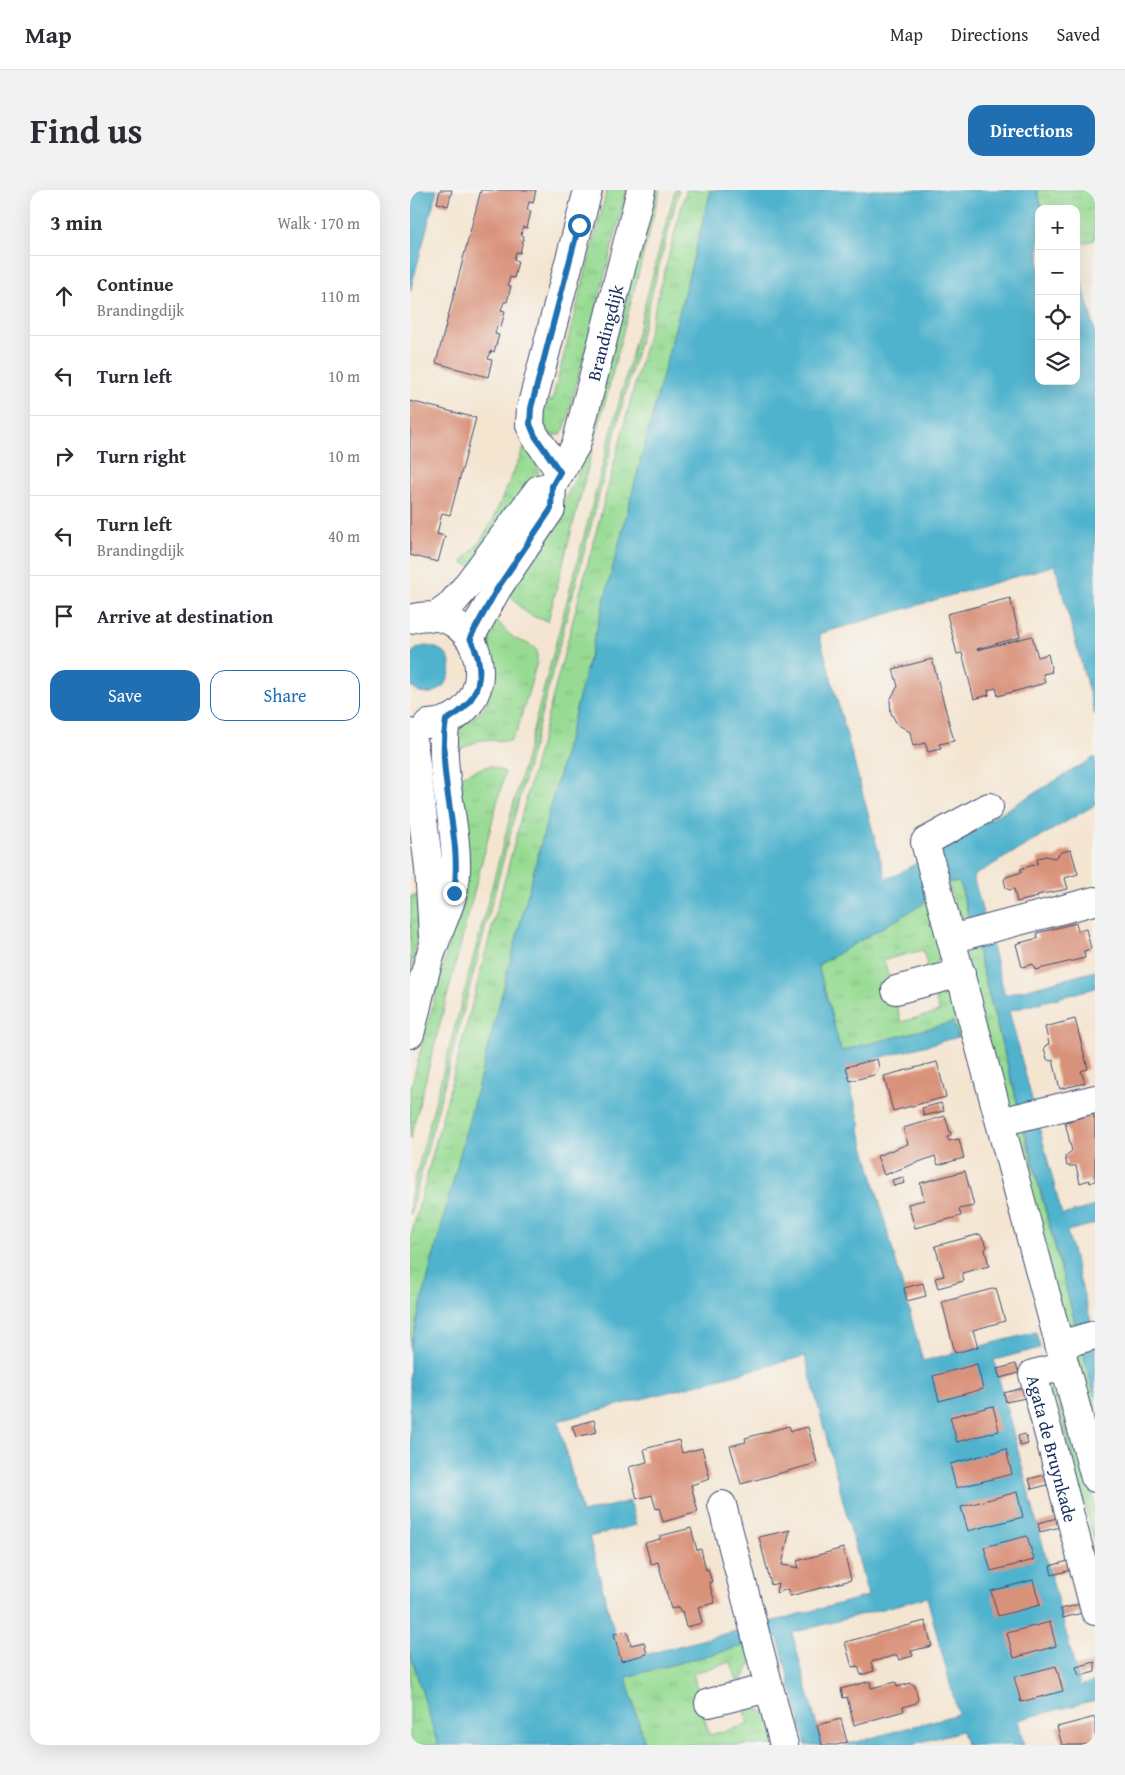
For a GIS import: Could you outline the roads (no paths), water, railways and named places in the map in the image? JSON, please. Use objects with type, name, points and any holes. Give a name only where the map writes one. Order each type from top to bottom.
[{"type":"street","points":[[556,479],[530,424],[531,408],[588,190]]},
{"type":"street","name":"Brandingdijk","points":[[470,638],[497,589],[551,509],[556,479],[576,444],[641,190]]},
{"type":"street","name":"Brandingdijk","points":[[422,618],[449,607],[540,489],[556,479]]},
{"type":"street","points":[[410,721],[424,724],[446,720],[464,708],[471,700],[479,680],[479,658],[470,638],[454,624],[422,618]]},
{"type":"street","points":[[410,1034],[433,946],[451,902],[456,872],[444,756],[446,720]]},
{"type":"street","points":[[410,733],[414,749],[426,840],[433,946]]},
{"type":"street","name":"Agata de Bruynkade","points":[[989,807],[925,842],[940,896],[957,937],[961,973],[1072,1347],[1095,1478]]},
{"type":"street","points":[[410,871],[419,850],[426,840]]},
{"type":"street","points":[[957,937],[1094,901]]},
{"type":"street","points":[[896,990],[961,973]]},
{"type":"street","points":[[1005,1121],[1095,1099]]},
{"type":"street","name":"Agata de Bruynkade","points":[[1072,1347],[1033,1374],[1095,1611]]},
{"type":"street","points":[[722,1505],[784,1745]]},
{"type":"street","points":[[709,1703],[768,1688]]},
{"type":"water","points":[[410,190],[437,190],[410,292]]},
{"type":"water","points":[[711,190],[1037,190],[1041,205],[1035,205],[1035,385],[1080,385],[1080,275],[1095,331],[1095,715],[1055,565],[819,634],[886,879],[898,874],[1095,757],[1095,805],[973,876],[1005,995],[1095,971],[1095,988],[1009,1011],[1062,1215],[1095,1206],[1095,1224],[1067,1231],[1095,1337],[1095,1398],[960,883],[947,882],[937,886],[929,893],[923,904],[818,965],[841,1051],[953,1022],[958,1037],[845,1067],[861,1126],[859,1127],[923,1361],[1036,1332],[1040,1348],[994,1360],[1080,1686],[1095,1682],[1095,1700],[1018,1720],[1024,1745],[966,1745],[962,1731],[910,1745],[845,1745],[958,1714],[927,1597],[792,1633],[822,1745],[806,1745],[778,1637],[626,1677],[645,1745],[438,1745],[410,1652],[410,1347]],"holes":[[[805,1356],[868,1596],[622,1661],[589,1537],[636,1525],[630,1501],[582,1513],[558,1421]]]},
{"type":"water","points":[[425,646],[440,650],[448,658],[451,668],[448,679],[441,688],[432,693],[421,693],[410,685],[410,654],[418,648]]}]
